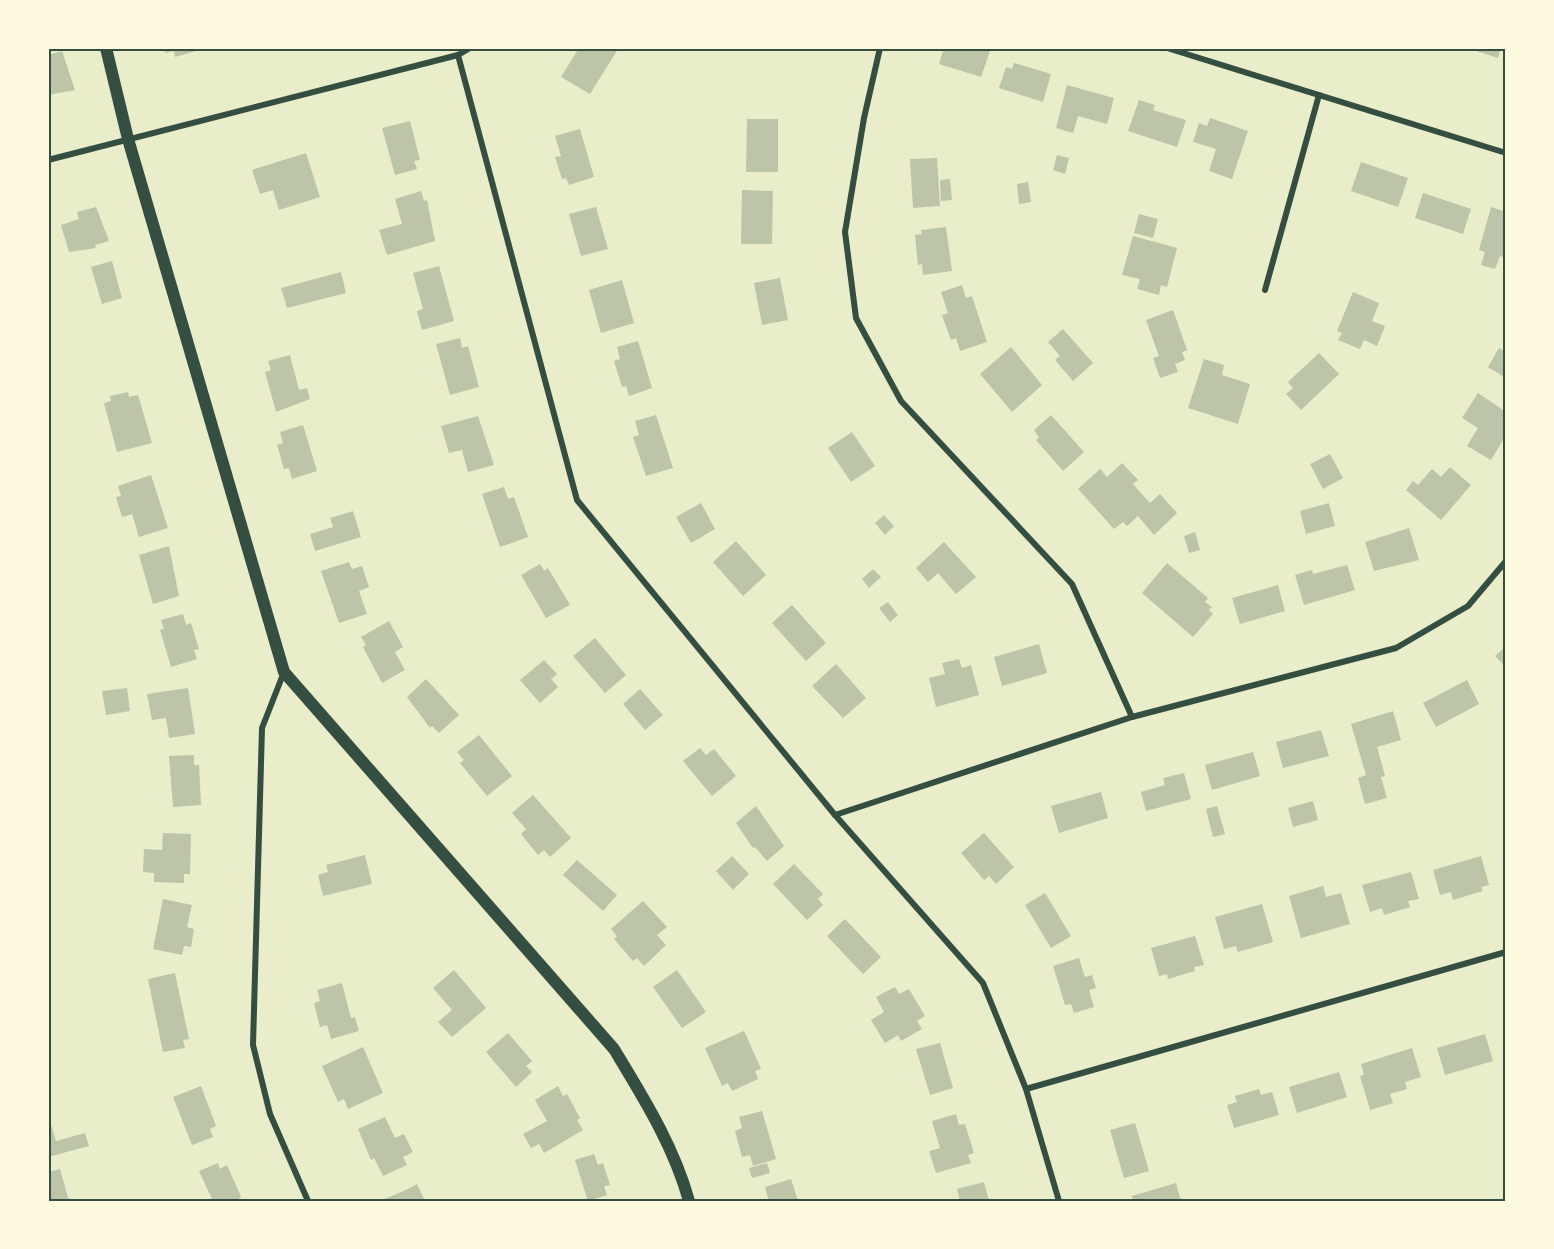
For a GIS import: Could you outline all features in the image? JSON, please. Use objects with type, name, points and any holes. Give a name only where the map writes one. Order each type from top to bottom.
[{"type":"main road","points":[[106,48],[128,139],[284,672],[614,1049],[655,1118],[684,1183],[689,1201]]},
{"type":"street","points":[[48,160],[458,55],[470,48]]},
{"type":"street","points":[[880,48],[864,118],[845,232],[856,318],[901,401],[1072,584],[1132,717]]},
{"type":"street","points":[[1167,48],[1506,153]]},
{"type":"street","points":[[458,55],[577,500],[835,815],[983,983],[1026,1089],[1059,1201]]},
{"type":"street","points":[[1265,290],[1319,95]]},
{"type":"street","points":[[835,815],[1132,717],[1396,648],[1468,606],[1506,561]]},
{"type":"street","points":[[284,672],[262,728],[254,1045],[270,1114],[308,1201]]},
{"type":"street","points":[[1026,1089],[1506,952]]},
{"type":"building","points":[[164,48],[195,48],[196,51],[175,57],[174,51],[165,53]]},
{"type":"building","points":[[579,48],[618,49],[590,94],[561,77]]},
{"type":"building","points":[[944,48],[979,48],[990,51],[981,77],[939,64]]},
{"type":"building","points":[[1467,48],[1501,48],[1498,58]]},
{"type":"building","points":[[62,51],[75,90],[48,95],[48,55]]},
{"type":"building","points":[[1014,63],[1051,74],[1043,102],[999,88],[1006,67],[1012,69]]},
{"type":"building","points":[[1067,85],[1114,98],[1107,124],[1078,116],[1073,133],[1056,128]]},
{"type":"building","points":[[1139,100],[1155,105],[1153,110],[1186,120],[1177,147],[1128,131]]},
{"type":"building","points":[[1210,118],[1248,131],[1232,179],[1209,171],[1216,149],[1193,142],[1199,123],[1207,126]]},
{"type":"building","points":[[747,119],[778,119],[778,172],[746,172]]},
{"type":"building","points":[[410,121],[420,160],[414,161],[417,169],[395,175],[382,128]]},
{"type":"building","points":[[580,129],[594,177],[569,185],[566,178],[562,179],[555,157],[561,156],[555,136]]},
{"type":"building","points":[[306,153],[320,197],[279,210],[273,190],[260,194],[252,170]]},
{"type":"building","points":[[1057,155],[1069,158],[1065,174],[1053,170]]},
{"type":"building","points":[[937,158],[940,206],[913,208],[910,159]]},
{"type":"building","points":[[1361,162],[1408,178],[1398,207],[1351,191]]},
{"type":"building","points":[[950,179],[952,200],[941,201],[940,180]]},
{"type":"building","points":[[1028,182],[1031,202],[1019,204],[1017,184]]},
{"type":"building","points":[[742,190],[773,191],[772,244],[741,244]]},
{"type":"building","points":[[421,191],[424,201],[427,200],[435,241],[387,255],[379,230],[402,224],[395,199]]},
{"type":"building","points":[[1423,193],[1471,209],[1463,234],[1415,218]]},
{"type":"building","points":[[96,207],[109,241],[95,245],[96,248],[69,252],[61,225],[79,219],[77,212]]},
{"type":"building","points":[[596,207],[608,249],[581,256],[569,214]]},
{"type":"building","points":[[1491,207],[1506,212],[1506,258],[1500,256],[1495,269],[1481,265],[1485,252],[1479,250]]},
{"type":"building","points":[[1139,214],[1158,219],[1153,238],[1134,233]]},
{"type":"building","points":[[946,227],[952,271],[923,275],[922,264],[918,265],[915,235],[922,234],[921,230]]},
{"type":"building","points":[[1133,236],[1177,248],[1167,287],[1161,285],[1159,295],[1137,289],[1140,279],[1122,275]]},
{"type":"building","points":[[112,261],[122,298],[102,304],[91,267]]},
{"type":"building","points":[[439,266],[454,321],[422,330],[417,311],[423,309],[413,273]]},
{"type":"building","points":[[341,272],[346,293],[287,308],[281,288]]},
{"type":"building","points":[[780,278],[788,320],[762,325],[754,283]]},
{"type":"building","points":[[622,280],[634,323],[601,333],[589,290]]},
{"type":"building","points":[[962,285],[966,298],[972,296],[987,342],[960,351],[956,338],[951,340],[942,315],[948,313],[941,292]]},
{"type":"building","points":[[1353,292],[1379,303],[1372,321],[1385,326],[1377,346],[1364,340],[1360,349],[1338,340],[1342,333],[1337,331]]},
{"type":"building","points":[[1173,310],[1187,350],[1182,352],[1185,360],[1175,364],[1178,372],[1160,378],[1153,358],[1159,356],[1146,320]]},
{"type":"building","points":[[1063,329],[1093,363],[1073,381],[1055,360],[1060,356],[1048,342]]},
{"type":"building","points":[[460,338],[462,348],[468,346],[479,387],[450,395],[436,344]]},
{"type":"building","points":[[638,341],[652,388],[629,396],[626,386],[622,387],[614,361],[620,359],[617,347]]},
{"type":"building","points":[[1011,347],[1042,385],[1012,412],[980,374]]},
{"type":"building","points":[[1499,348],[1506,352],[1506,378],[1488,367]]},
{"type":"building","points":[[1319,353],[1339,374],[1301,410],[1286,394],[1293,388],[1288,382]]},
{"type":"building","points":[[290,355],[299,390],[307,388],[310,399],[276,412],[265,372],[271,370],[268,361]]},
{"type":"building","points":[[1204,359],[1224,365],[1222,375],[1250,384],[1238,424],[1188,408]]},
{"type":"building","points":[[128,392],[129,397],[138,395],[152,443],[117,452],[104,403],[111,401],[110,396]]},
{"type":"building","points":[[1478,393],[1506,412],[1506,435],[1491,460],[1467,446],[1478,428],[1462,418]]},
{"type":"building","points":[[656,415],[673,468],[646,476],[633,437],[639,435],[635,421]]},
{"type":"building","points":[[1051,415],[1084,452],[1063,471],[1036,440],[1039,437],[1034,430]]},
{"type":"building","points":[[478,416],[494,465],[468,472],[462,450],[449,453],[441,426]]},
{"type":"building","points":[[303,425],[317,471],[292,479],[289,468],[284,469],[277,445],[283,443],[280,432]]},
{"type":"building","points":[[852,432],[875,466],[851,482],[828,448]]},
{"type":"building","points":[[1330,454],[1343,478],[1323,489],[1310,464]]},
{"type":"building","points":[[1122,463],[1138,480],[1133,484],[1150,503],[1160,494],[1177,513],[1154,535],[1138,516],[1127,526],[1123,522],[1114,529],[1078,489],[1100,469],[1107,477]]},
{"type":"building","points":[[1450,467],[1471,485],[1441,520],[1406,490],[1413,481],[1418,485],[1432,469],[1441,477]]},
{"type":"building","points":[[151,475],[168,528],[139,537],[132,514],[122,517],[116,497],[121,496],[118,486]]},
{"type":"building","points":[[504,487],[508,499],[514,497],[528,537],[500,547],[482,494]]},
{"type":"building","points":[[701,503],[715,529],[691,543],[676,517]]},
{"type":"building","points":[[1329,503],[1335,526],[1306,534],[1300,511]]},
{"type":"building","points":[[353,511],[361,537],[315,551],[310,534],[333,527],[330,518]]},
{"type":"building","points":[[884,515],[894,526],[885,535],[875,523]]},
{"type":"building","points":[[1409,528],[1419,560],[1374,571],[1365,542]]},
{"type":"building","points":[[1195,532],[1200,550],[1189,553],[1184,536]]},
{"type":"building","points":[[736,541],[766,575],[743,596],[713,562]]},
{"type":"building","points":[[944,542],[976,577],[956,594],[938,573],[928,582],[916,568]]},
{"type":"building","points":[[169,546],[179,596],[153,604],[139,555]]},
{"type":"building","points":[[349,562],[352,569],[362,566],[369,587],[359,591],[367,614],[339,623],[321,571]]},
{"type":"building","points":[[1167,563],[1208,598],[1205,602],[1212,607],[1209,610],[1213,614],[1193,637],[1142,593]]},
{"type":"building","points":[[540,564],[544,571],[548,568],[570,605],[546,618],[521,575]]},
{"type":"building","points":[[1347,565],[1355,590],[1304,605],[1295,575],[1312,570],[1313,574]]},
{"type":"building","points":[[873,569],[881,577],[869,588],[862,579]]},
{"type":"building","points":[[1278,585],[1285,611],[1240,624],[1232,598]]},
{"type":"building","points":[[888,602],[898,615],[890,622],[879,608]]},
{"type":"building","points":[[792,605],[826,643],[806,661],[772,623]]},
{"type":"building","points":[[183,614],[186,625],[191,623],[199,649],[194,650],[197,659],[171,667],[160,630],[164,629],[161,620]]},
{"type":"building","points":[[389,621],[403,647],[395,652],[405,670],[382,683],[363,647],[366,645],[361,637]]},
{"type":"building","points":[[595,638],[626,675],[605,693],[573,656]]},
{"type":"building","points":[[1039,644],[1047,673],[1002,686],[994,657]]},
{"type":"building","points":[[1506,646],[1506,667],[1495,656]]},
{"type":"building","points":[[959,659],[962,668],[971,665],[979,695],[936,707],[929,678],[945,674],[942,663]]},
{"type":"building","points":[[544,660],[557,674],[551,679],[558,687],[540,703],[520,680]]},
{"type":"building","points":[[836,664],[866,698],[843,718],[812,686]]},
{"type":"building","points":[[426,679],[459,715],[439,733],[432,726],[430,728],[407,697]]},
{"type":"building","points":[[1467,680],[1479,704],[1436,727],[1423,703]]},
{"type":"building","points":[[127,688],[130,711],[106,715],[102,691]]},
{"type":"building","points":[[188,688],[195,734],[169,738],[166,718],[152,720],[147,694]]},
{"type":"building","points":[[640,689],[663,715],[645,730],[623,704]]},
{"type":"building","points":[[1393,711],[1401,740],[1377,747],[1385,776],[1381,777],[1387,798],[1365,804],[1358,778],[1366,775],[1351,724]]},
{"type":"building","points":[[1321,730],[1329,756],[1283,768],[1276,742]]},
{"type":"building","points":[[479,735],[512,776],[487,796],[460,763],[464,760],[457,752]]},
{"type":"building","points":[[700,748],[706,755],[714,749],[736,776],[712,796],[683,761]]},
{"type":"building","points":[[1253,752],[1260,776],[1212,790],[1205,765]]},
{"type":"building","points":[[194,755],[194,765],[199,765],[201,805],[173,807],[169,756]]},
{"type":"building","points":[[1184,773],[1191,799],[1146,811],[1141,792],[1165,785],[1163,778]]},
{"type":"building","points":[[1101,792],[1108,818],[1059,833],[1051,806]]},
{"type":"building","points":[[533,795],[571,838],[550,857],[544,850],[538,855],[521,834],[526,829],[512,813]]},
{"type":"building","points":[[1313,801],[1318,820],[1293,827],[1288,808]]},
{"type":"building","points":[[756,806],[784,846],[767,861],[755,847],[753,848],[736,823]]},
{"type":"building","points":[[1217,806],[1225,834],[1213,837],[1206,809]]},
{"type":"building","points":[[163,833],[191,834],[190,874],[184,874],[184,883],[154,882],[154,873],[143,872],[144,849],[162,850]]},
{"type":"building","points":[[984,833],[1014,867],[996,884],[989,876],[984,880],[961,853]]},
{"type":"building","points":[[365,855],[372,884],[323,896],[318,875],[328,872],[326,865]]},
{"type":"building","points":[[732,856],[749,874],[733,890],[716,871]]},
{"type":"building","points":[[1481,856],[1489,885],[1481,887],[1483,891],[1453,900],[1451,892],[1440,895],[1433,870]]},
{"type":"building","points":[[577,860],[617,895],[603,911],[563,875]]},
{"type":"building","points":[[794,864],[823,894],[818,899],[823,905],[807,920],[773,884]]},
{"type":"building","points":[[1411,872],[1419,899],[1408,901],[1410,907],[1384,915],[1382,908],[1370,912],[1362,885]]},
{"type":"building","points":[[1323,886],[1326,897],[1341,893],[1350,924],[1301,938],[1289,896]]},
{"type":"building","points":[[1045,893],[1071,936],[1051,948],[1025,905]]},
{"type":"building","points":[[163,899],[192,905],[187,927],[194,929],[191,947],[184,946],[182,955],[153,949]]},
{"type":"building","points":[[643,901],[667,927],[657,935],[666,945],[644,966],[637,958],[633,961],[614,939],[617,936],[611,929]]},
{"type":"building","points":[[1262,904],[1273,942],[1238,952],[1236,946],[1224,949],[1215,917]]},
{"type":"building","points":[[845,919],[881,957],[863,974],[827,936]]},
{"type":"building","points":[[1195,936],[1204,965],[1194,967],[1195,971],[1168,979],[1167,974],[1159,976],[1151,948]]},
{"type":"building","points":[[1079,958],[1085,977],[1092,975],[1096,988],[1089,990],[1094,1007],[1074,1013],[1071,1004],[1065,1005],[1053,966]]},
{"type":"building","points":[[454,970],[486,1008],[452,1037],[438,1022],[452,1010],[433,988]]},
{"type":"building","points":[[677,970],[706,1012],[682,1028],[653,987]]},
{"type":"building","points":[[175,973],[189,1039],[183,1040],[185,1048],[163,1052],[148,979]]},
{"type":"building","points":[[342,983],[351,1018],[355,1017],[359,1031],[331,1039],[327,1025],[320,1027],[314,1003],[320,1001],[317,990]]},
{"type":"building","points":[[895,987],[899,994],[909,989],[925,1016],[917,1021],[922,1029],[901,1041],[898,1035],[885,1043],[871,1020],[884,1012],[876,997]]},
{"type":"building","points":[[744,1031],[761,1069],[755,1071],[758,1079],[732,1091],[728,1083],[722,1086],[705,1048]]},
{"type":"building","points":[[508,1033],[532,1061],[526,1066],[532,1072],[516,1087],[486,1052]]},
{"type":"building","points":[[1485,1034],[1493,1061],[1445,1075],[1437,1048]]},
{"type":"building","points":[[940,1043],[953,1088],[930,1095],[916,1049]]},
{"type":"building","points":[[363,1047],[383,1093],[348,1109],[344,1099],[338,1102],[322,1066]]},
{"type":"building","points":[[1412,1048],[1421,1077],[1405,1082],[1407,1089],[1390,1094],[1393,1103],[1370,1110],[1360,1076],[1364,1075],[1361,1064]]},
{"type":"building","points":[[1339,1072],[1347,1097],[1297,1113],[1289,1087]]},
{"type":"building","points":[[201,1086],[216,1126],[210,1129],[213,1137],[192,1145],[173,1097]]},
{"type":"building","points":[[558,1086],[563,1096],[567,1094],[580,1118],[577,1120],[583,1130],[544,1153],[539,1144],[531,1148],[523,1134],[547,1121],[535,1100]]},
{"type":"building","points":[[1259,1089],[1261,1095],[1272,1092],[1279,1115],[1234,1128],[1227,1105],[1237,1102],[1235,1096]]},
{"type":"building","points":[[762,1111],[776,1159],[753,1166],[750,1155],[742,1157],[735,1131],[742,1128],[739,1117]]},
{"type":"building","points":[[48,1114],[56,1141],[85,1133],[89,1146],[48,1157]]},
{"type":"building","points":[[956,1114],[959,1125],[965,1124],[974,1153],[968,1155],[971,1163],[936,1173],[929,1151],[940,1148],[932,1121]]},
{"type":"building","points":[[385,1117],[395,1138],[404,1134],[413,1152],[403,1157],[407,1165],[383,1176],[374,1158],[371,1160],[358,1129]]},
{"type":"building","points":[[1135,1123],[1149,1171],[1124,1178],[1110,1130]]},
{"type":"building","points":[[594,1154],[598,1165],[603,1163],[610,1185],[604,1186],[607,1195],[588,1201],[575,1160]]},
{"type":"building","points":[[218,1163],[220,1169],[227,1165],[241,1197],[236,1201],[213,1201],[199,1171]]},
{"type":"building","points":[[767,1163],[770,1173],[752,1178],[749,1168]]},
{"type":"building","points":[[60,1169],[69,1201],[48,1201],[48,1172]]},
{"type":"building","points":[[791,1179],[798,1201],[769,1201],[765,1187]]},
{"type":"building","points":[[984,1182],[989,1201],[960,1201],[957,1189]]},
{"type":"building","points":[[1176,1183],[1181,1201],[1133,1201],[1132,1196]]},
{"type":"building","points":[[417,1184],[425,1201],[380,1201],[408,1189]]}]
